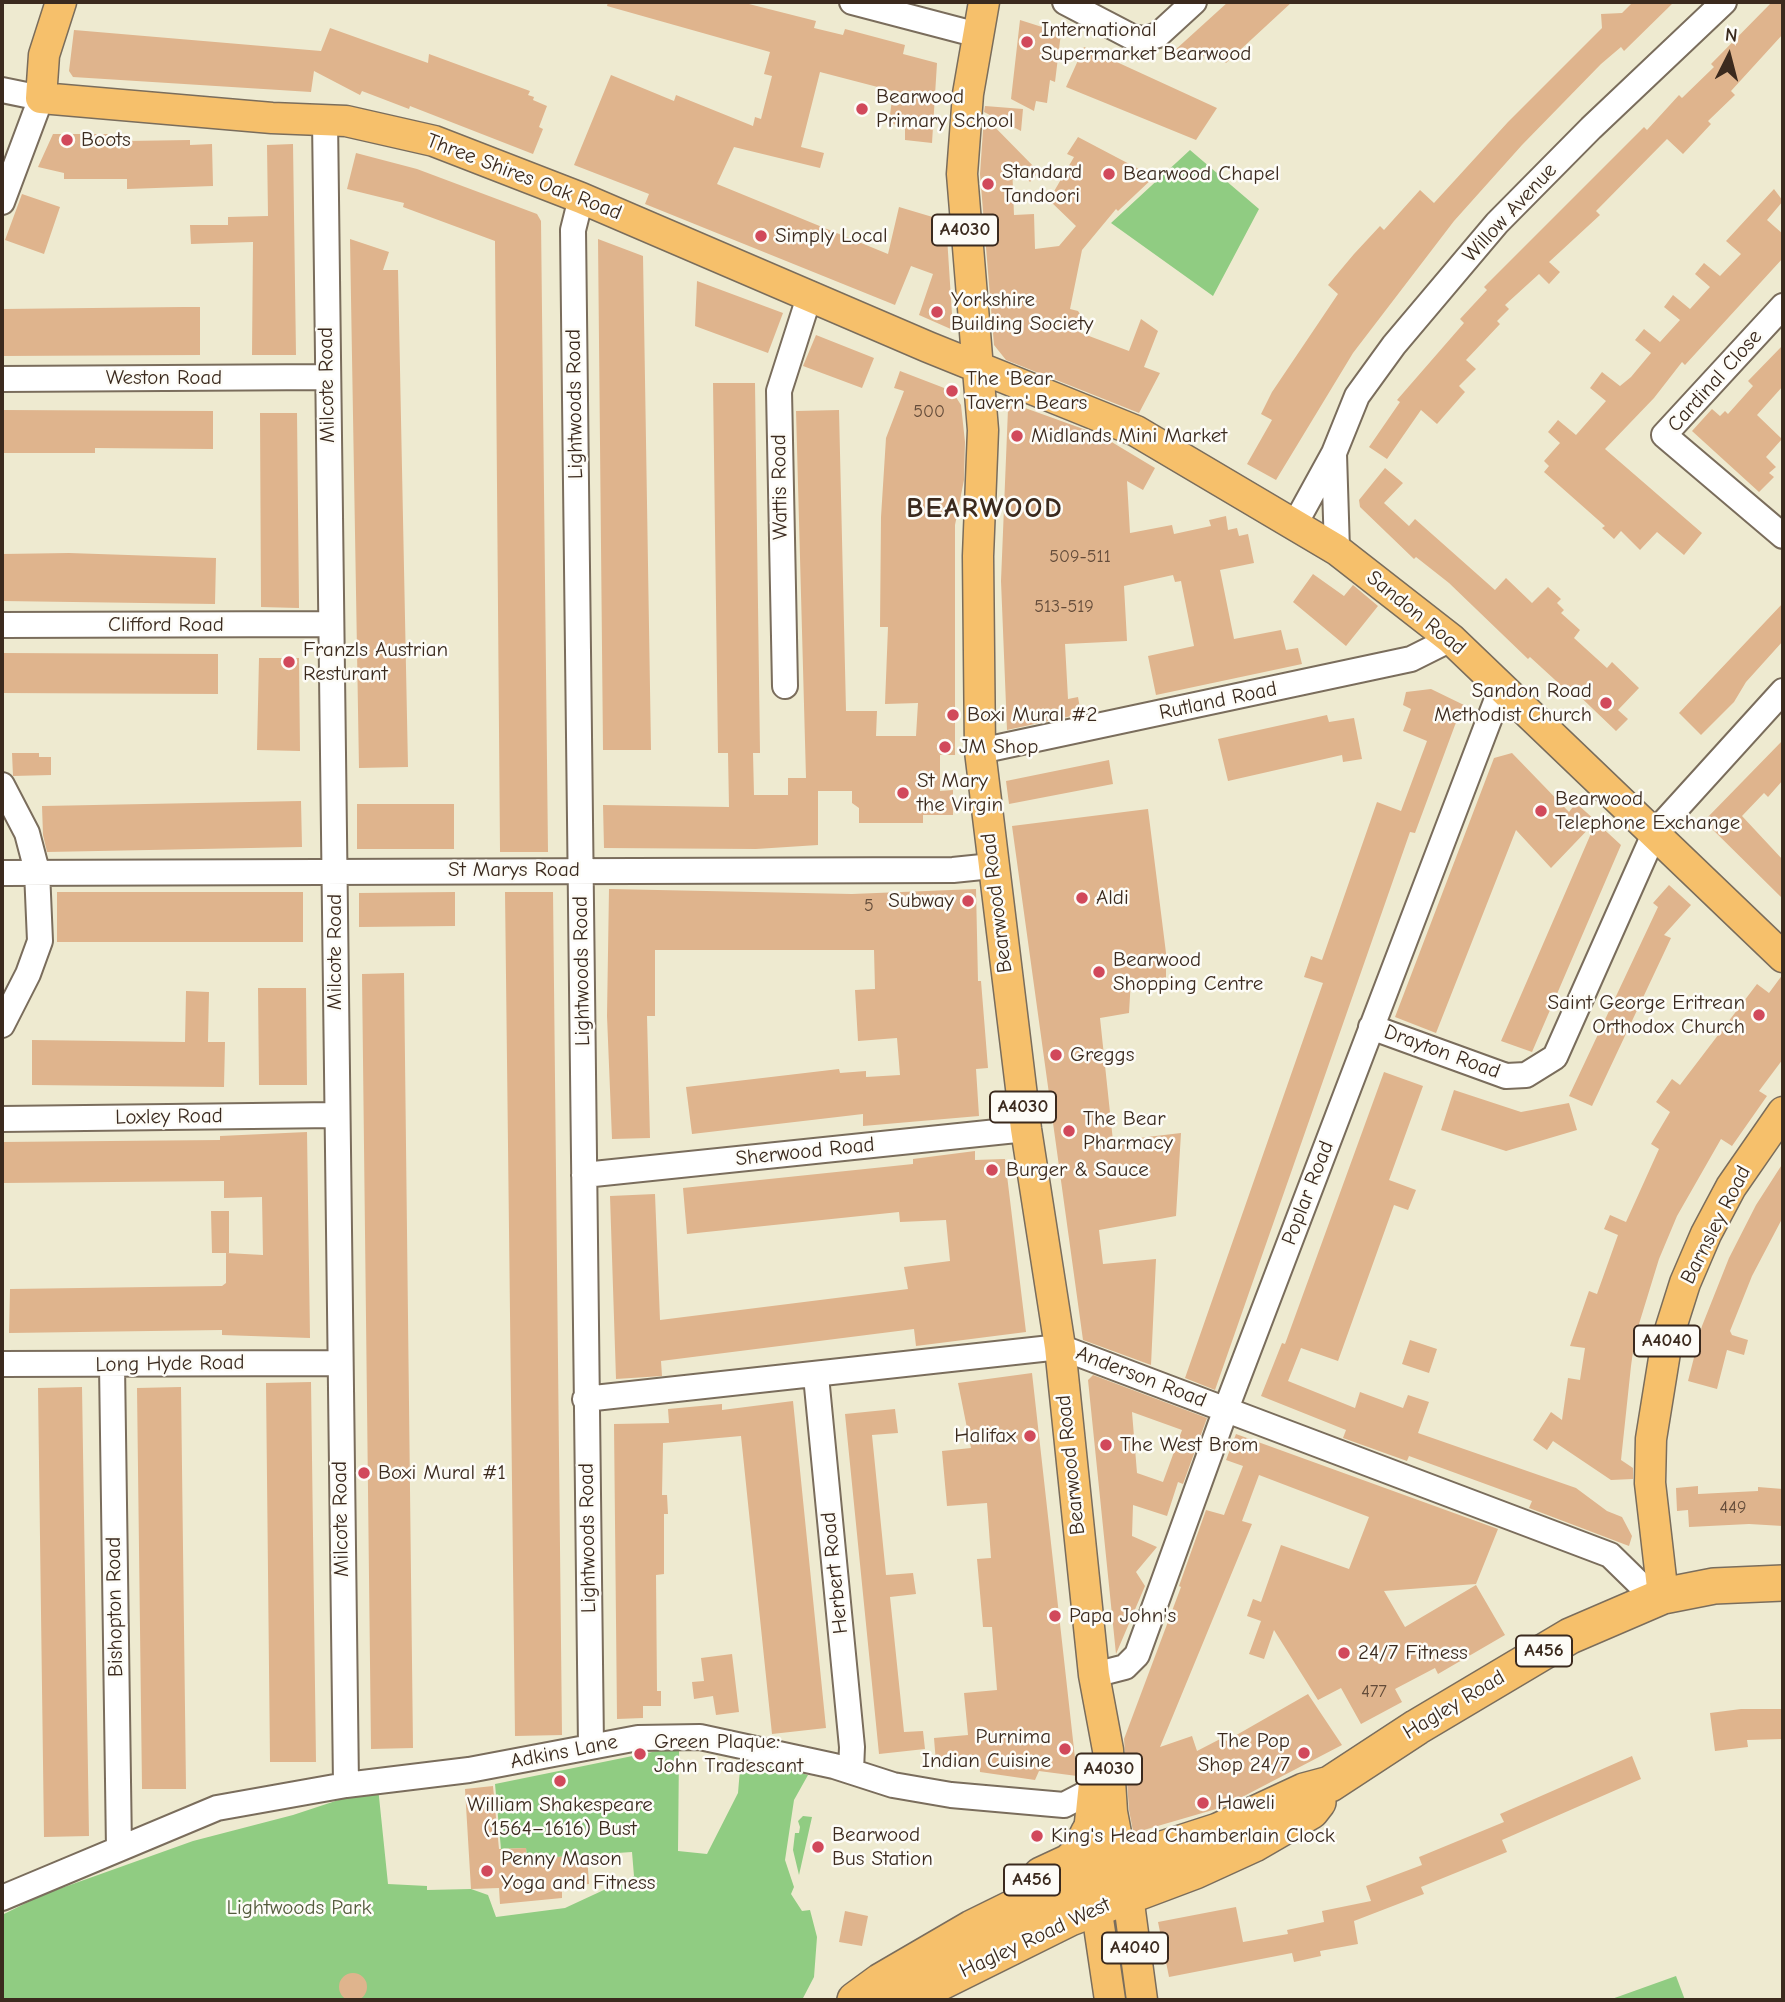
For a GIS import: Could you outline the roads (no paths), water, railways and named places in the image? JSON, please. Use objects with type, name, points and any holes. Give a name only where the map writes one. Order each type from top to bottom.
[{"type":"highway","name":"Hagley Road","points":[[1106,1886],[1254,1844],[1311,1811],[1330,1784],[1417,1727],[1570,1636],[1659,1598],[1714,1586],[1783,1583]]},
{"type":"highway","name":"A456","points":[[972,1928],[1023,1884],[1069,1862],[1078,1854],[1089,1832]]},
{"type":"highway","name":"Hagley Road West","points":[[855,2000],[881,1981],[972,1928],[1106,1886]]},
{"type":"highway","name":"Hagley Road West","points":[[905,2000],[1039,1933],[1106,1886]]},
{"type":"main road","name":"Bearwood Road","points":[[985,2],[966,116],[962,174],[969,291],[979,365],[983,430],[978,556],[980,751],[1026,1129],[1060,1347],[1094,1675],[1108,1750],[1112,1812],[1106,1886]]},
{"type":"main road","points":[[41,98],[44,55],[60,3]]},
{"type":"main road","name":"Three Shires Oak Road","points":[[41,98],[272,118],[325,119],[366,124],[434,141],[581,198],[810,294],[928,347],[979,365]]},
{"type":"main road","name":"Sandon Road","points":[[979,365],[1136,431],[1337,550],[1451,639],[1783,957]]},
{"type":"main road","name":"Barnsley Road","points":[[1659,1598],[1650,1483],[1651,1439],[1667,1340],[1685,1283],[1706,1234],[1731,1187],[1783,1112]]},
{"type":"main road","name":"Bearwood Road","points":[[1094,1675],[1093,1790],[1089,1832],[1106,1886]]},
{"type":"main road","name":"A4040","points":[[1106,1886],[1110,2000]]},
{"type":"main road","name":"A4040","points":[[1106,1886],[1142,2000]]},
{"type":"street","points":[[852,2],[978,35]]},
{"type":"street","points":[[1065,2],[1132,37],[1145,39],[1158,34],[1194,2]]},
{"type":"street","name":"Willow Avenue","points":[[1295,524],[1334,453],[1357,396],[1394,345],[1497,223],[1591,128],[1724,2]]},
{"type":"street","points":[[2,90],[41,98],[2,202]]},
{"type":"street","name":"Milcote Road","points":[[325,119],[345,1785]]},
{"type":"street","name":"Lightwoods Road","points":[[581,198],[573,230],[591,1745]]},
{"type":"street","name":"Wattis Road","points":[[785,686],[779,391],[810,294]]},
{"type":"street","name":"Cardinal Close","points":[[1783,306],[1664,435],[1783,536]]},
{"type":"street","name":"Weston Road","points":[[2,379],[327,377]]},
{"type":"street","name":"Willow Avenue","points":[[1334,453],[1337,550]]},
{"type":"street","name":"Clifford Road","points":[[2,625],[330,624]]},
{"type":"street","name":"Rutland Road","points":[[980,751],[1411,659],[1451,639]]},
{"type":"street","name":"Poplar Road","points":[[1094,1675],[1125,1667],[1137,1654],[1226,1409],[1502,686]]},
{"type":"street","name":"Drayton Road","points":[[1371,1027],[1506,1076],[1525,1074],[1541,1068],[1555,1058],[1655,832],[1783,691]]},
{"type":"street","points":[[2,785],[27,833],[37,871],[40,941],[28,974],[2,1025]]},
{"type":"street","name":"St Marys Road","points":[[2,873],[953,870],[992,866]]},
{"type":"street","name":"Loxley Road","points":[[2,1119],[335,1115]]},
{"type":"street","name":"Sherwood Road","points":[[584,1175],[1026,1129]]},
{"type":"street","name":"Anderson Road","points":[[585,1399],[816,1376],[1060,1347],[1610,1555],[1659,1598]]},
{"type":"street","name":"Long Hyde Road","points":[[2,1364],[338,1363]]},
{"type":"street","name":"Bishopton Road","points":[[112,1365],[119,1849]]},
{"type":"street","name":"Herbert Road","points":[[816,1376],[851,1733],[851,1771]]},
{"type":"street","name":"Adkins Lane","points":[[2,1898],[217,1808],[345,1785],[469,1770],[638,1738],[700,1737],[851,1771],[893,1785],[966,1796],[1064,1805],[1093,1790]]},
{"type":"place","name":"International Supermarket Bearwood","points":[[1027,42]]},
{"type":"place","name":"Bearwood Primary School","points":[[862,109]]},
{"type":"place","name":"Boots","points":[[67,140]]},
{"type":"place","name":"Bearwood Chapel","points":[[1109,174]]},
{"type":"place","name":"Standard Tandoori","points":[[988,184]]},
{"type":"place","name":"Simply Local","points":[[761,236]]},
{"type":"place","name":"Yorkshire Building Society","points":[[937,312]]},
{"type":"place","name":"The 'Bear Tavern' Bears","points":[[952,391]]},
{"type":"place","name":"Midlands Mini Market","points":[[1017,436]]},
{"type":"place","name":"Franzls Austrian Resturant","points":[[289,662]]},
{"type":"place","name":"Sandon Road Methodist Church","points":[[1606,703]]},
{"type":"place","name":"Boxi Mural #2","points":[[953,715]]},
{"type":"place","name":"JM Shop","points":[[945,747]]},
{"type":"place","name":"St Mary the Virgin","points":[[903,793]]},
{"type":"place","name":"Bearwood Telephone Exchange","points":[[1541,811]]},
{"type":"place","name":"Aldi","points":[[1082,898]]},
{"type":"place","name":"Subway","points":[[968,901]]},
{"type":"place","name":"Bearwood Shopping Centre","points":[[1099,972]]},
{"type":"place","name":"Saint George Eritrean Orthodox Church","points":[[1759,1015]]},
{"type":"place","name":"Greggs","points":[[1056,1055]]},
{"type":"place","name":"The Bear Pharmacy","points":[[1069,1131]]},
{"type":"place","name":"Burger & Sauce","points":[[992,1170]]},
{"type":"place","name":"Halifax","points":[[1030,1436]]},
{"type":"place","name":"The West Brom","points":[[1106,1445]]},
{"type":"place","name":"Boxi Mural #1","points":[[364,1473]]},
{"type":"place","name":"Papa John's","points":[[1055,1616]]},
{"type":"place","name":"24/7 Fitness","points":[[1344,1653]]},
{"type":"place","name":"Purnima Indian Cuisine","points":[[1065,1749]]},
{"type":"place","name":"The Pop Shop 24/7","points":[[1304,1753]]},
{"type":"place","name":"Green Plaque: John Tradescant","points":[[640,1754]]},
{"type":"place","name":"William Shakespeare (1564–1616) Bust","points":[[560,1781]]},
{"type":"place","name":"Haweli","points":[[1203,1803]]},
{"type":"place","name":"King's Head Chamberlain Clock","points":[[1037,1836]]},
{"type":"place","name":"Bearwood Bus Station","points":[[818,1847]]},
{"type":"place","name":"Penny Mason Yoga and Fitness","points":[[487,1871]]},
{"type":"district","name":"BEARWOOD","points":[[985,509]]},
{"type":"park label","name":"Lightwoods Park","points":[[299,1908]]}]
